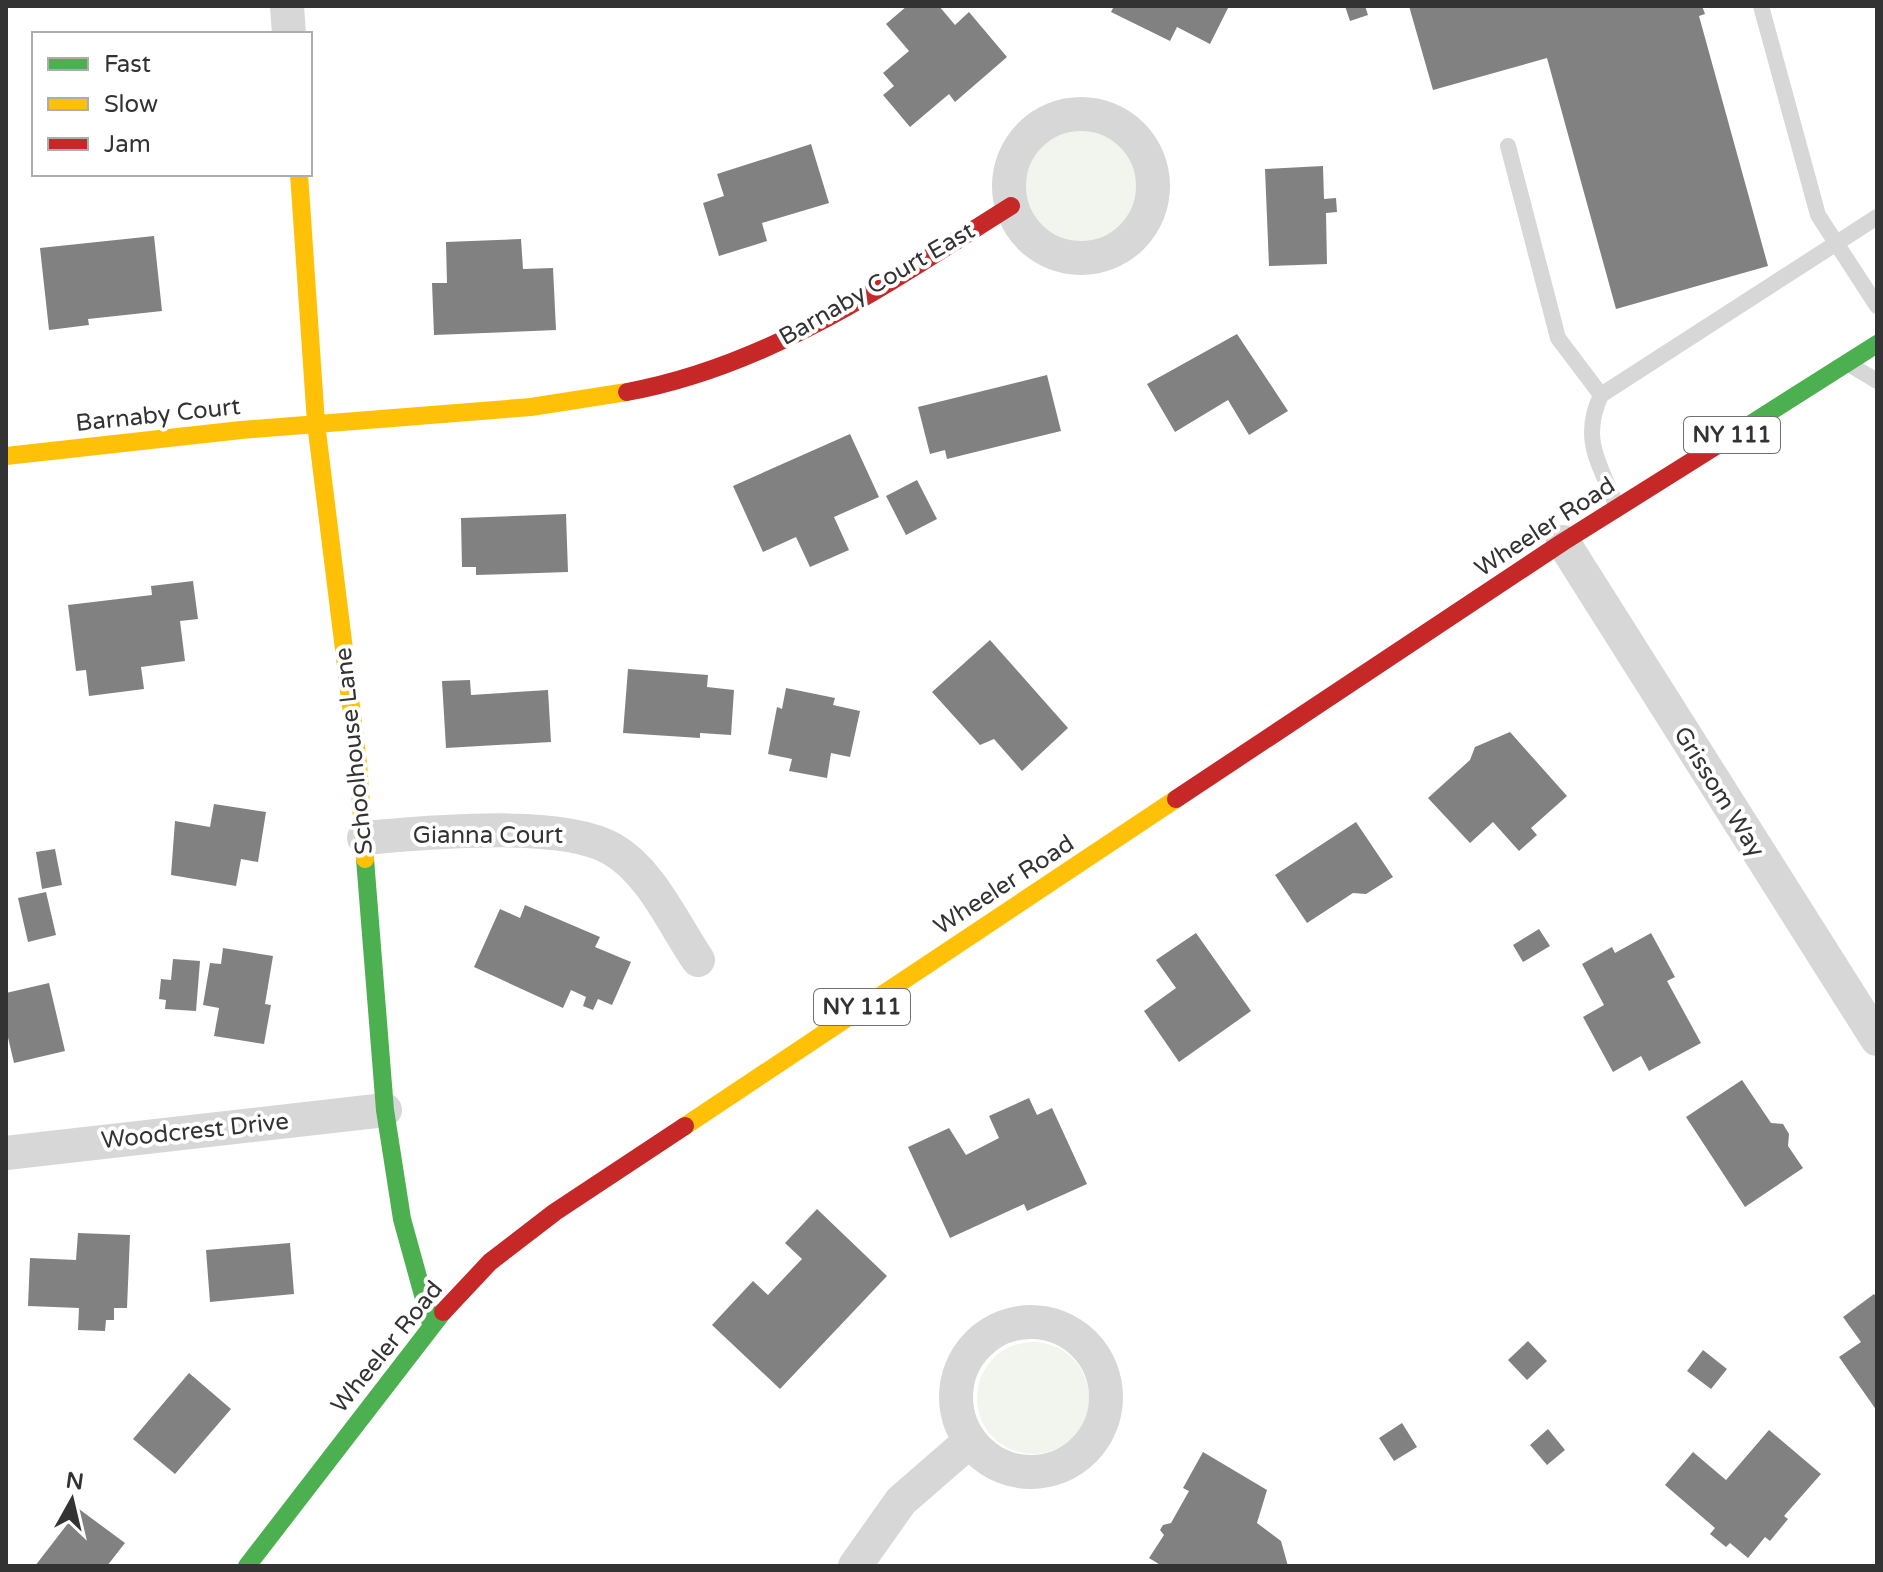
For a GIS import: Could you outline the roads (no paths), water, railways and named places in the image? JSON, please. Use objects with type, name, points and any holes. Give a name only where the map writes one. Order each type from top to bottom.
[{"type":"street","points":[[287,6],[289,32]]},
{"type":"street","points":[[1089,113],[1112,120],[1132,134],[1146,153],[1153,176],[1153,200],[1144,223],[1128,241],[1108,254],[1084,259],[1060,256],[1038,245],[1021,228],[1011,206],[1008,183],[1012,160],[1025,139],[1043,123],[1065,114],[1089,113]]},
{"type":"street","name":"Schoolhouse Lane","points":[[299,176],[316,423],[364,838],[385,1110],[402,1219],[431,1324]]},
{"type":"street","name":"Barnaby Court East","points":[[316,423],[500,413],[634,392],[737,361],[835,314],[1011,206]]},
{"type":"street","name":"Wheeler Road","points":[[247,1566],[431,1324],[490,1262],[555,1212],[1563,542],[1877,344]]},
{"type":"street","name":"Barnaby Court","points":[[6,456],[316,423]]},
{"type":"street","name":"Grissom Way","points":[[1563,542],[1877,1039]]},
{"type":"street","name":"Gianna Court","points":[[364,838],[510,832],[574,835],[594,841],[630,863],[698,960]]},
{"type":"street","name":"Woodcrest Drive","points":[[6,1153],[385,1110]]},
{"type":"street","points":[[1018,1323],[1043,1323],[1067,1331],[1087,1347],[1101,1368],[1106,1392],[1104,1416],[1095,1438],[1078,1456],[1057,1468],[1033,1472],[1009,1469],[987,1458],[970,1441],[959,1419],[956,1393],[961,1369],[974,1347],[994,1332],[1018,1323]]},
{"type":"street","points":[[855,1566],[901,1501],[970,1441]]},
{"type":"lane","points":[[1761,6],[1818,215],[1877,306]]},
{"type":"lane","points":[[1508,146],[1558,338],[1601,395]]},
{"type":"lane","points":[[1617,508],[1591,439],[1591,418],[1601,395],[1835,241],[1877,217]]},
{"type":"lane","points":[[1847,363],[1877,381]]}]
